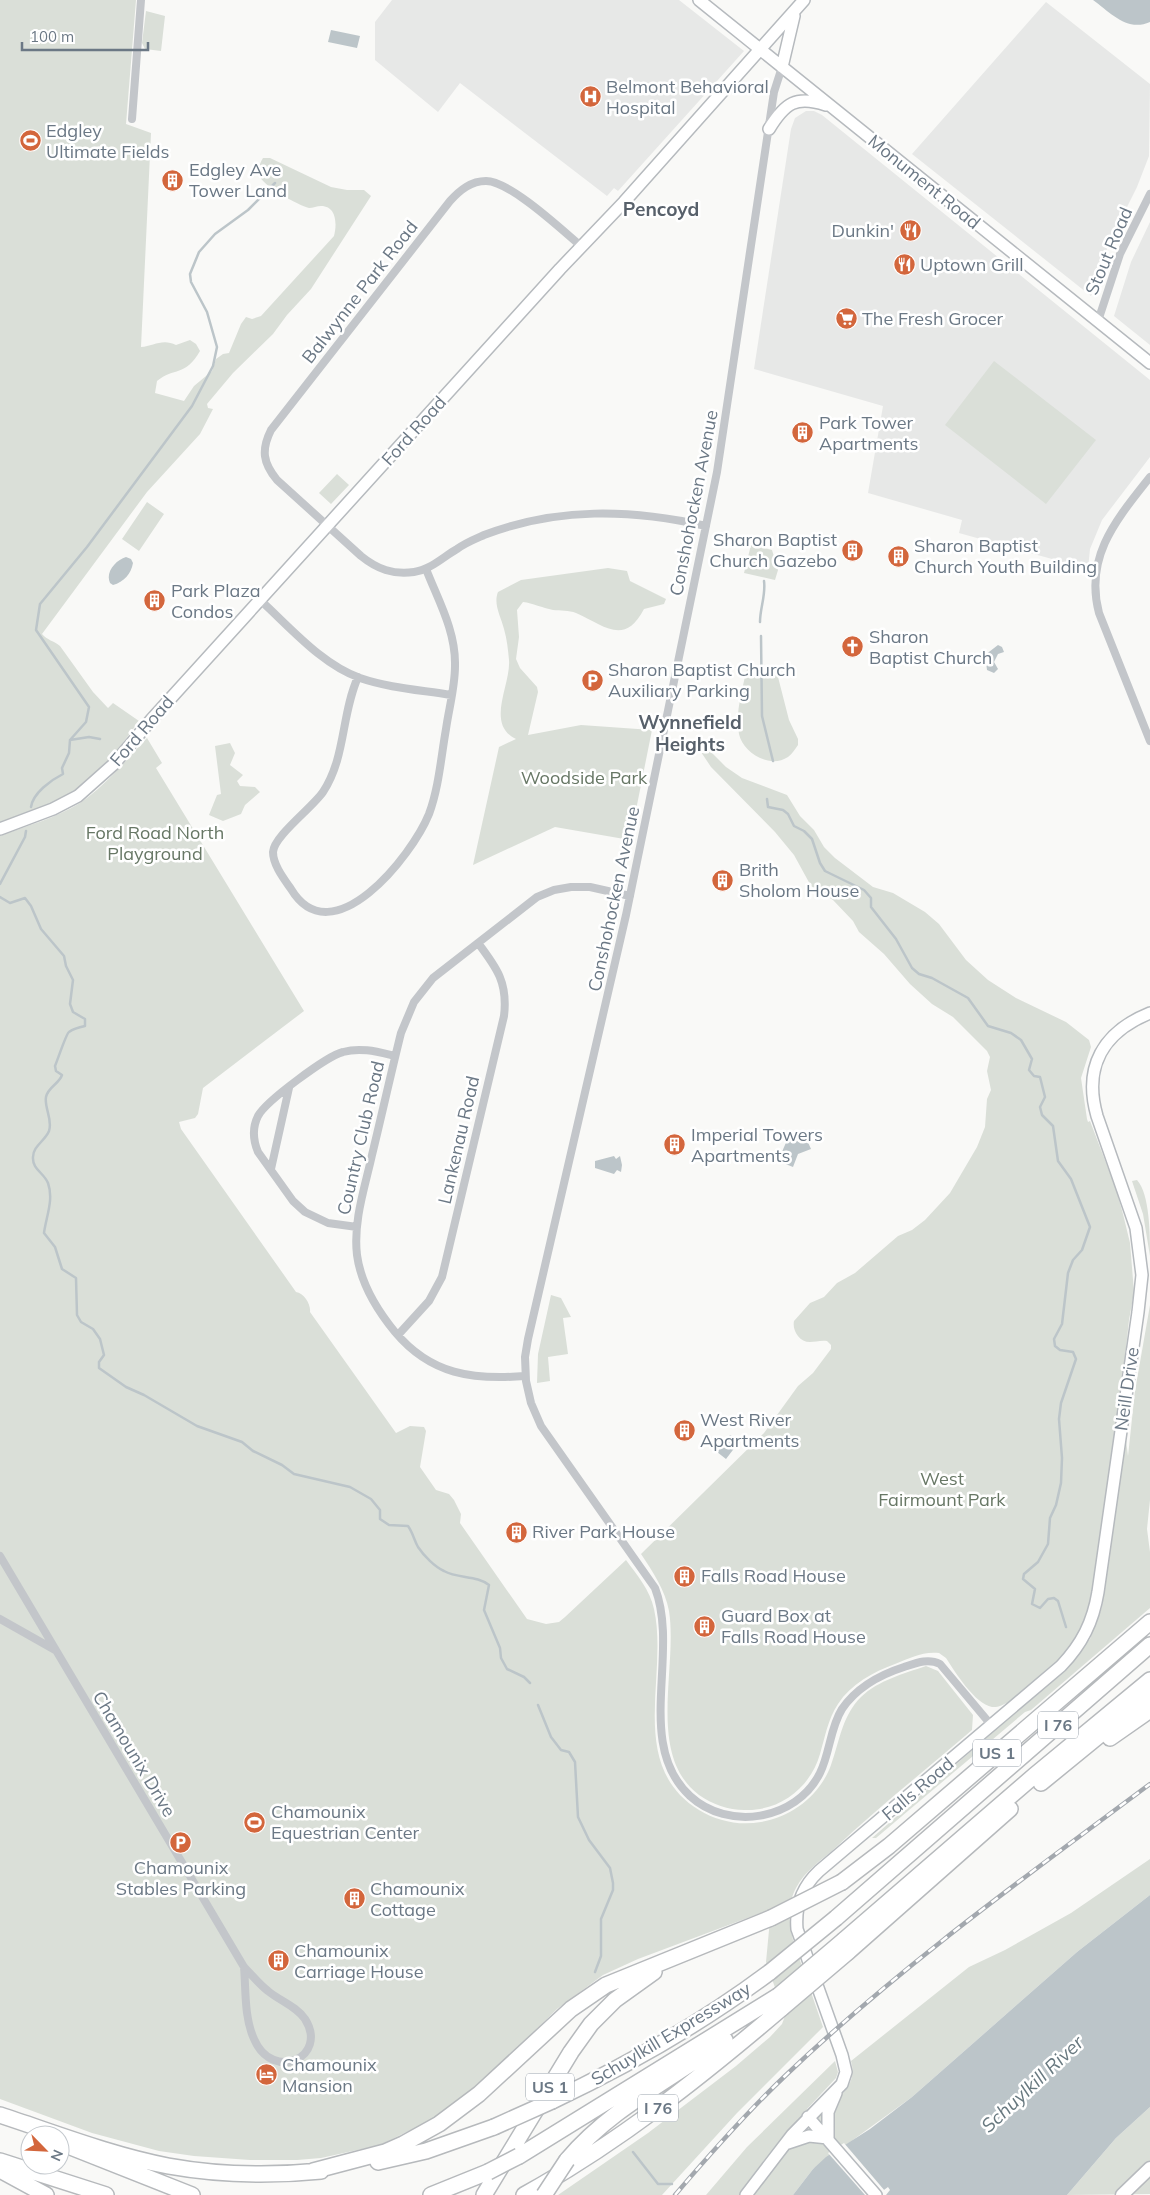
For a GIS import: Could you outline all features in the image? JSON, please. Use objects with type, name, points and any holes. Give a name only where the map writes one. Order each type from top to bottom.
[{"type":"highway","name":"US 1","points":[[484,2195],[571,2052],[591,2024],[628,1989],[679,1955],[770,1918],[842,1882],[888,1846],[1150,1622]]},
{"type":"highway","name":"Schuylkill Expressway","points":[[0,2115],[118,2153],[169,2166],[230,2172],[313,2171],[358,2166],[449,2144],[494,2127],[590,2083],[662,2043],[720,2007],[770,1972],[836,1918],[1150,1645]]},
{"type":"highway","name":"US 1","points":[[544,2195],[567,2160],[590,2135],[618,2111],[722,2043],[780,2002],[846,1946],[1048,1764],[1150,1680]]},
{"type":"highway","name":"I 76","points":[[846,1946],[1150,1694]]},
{"type":"highway","points":[[1030,1792],[1150,1710]]},
{"type":"highway","points":[[842,1882],[921,1844]]},
{"type":"highway","points":[[313,2171],[385,2152],[422,2134],[479,2094],[554,2023],[587,1996],[615,1981],[679,1955]]},
{"type":"highway","points":[[430,2195],[488,2172],[519,2156],[780,2002]]},
{"type":"highway","name":"I 76","points":[[524,2195],[578,2164],[630,2129],[698,2078],[780,2002]]},
{"type":"highway","points":[[0,2115],[22,2125]]},
{"type":"highway","points":[[70,2146],[192,2195]]},
{"type":"highway","points":[[0,2161],[106,2195]]},
{"type":"highway","points":[[0,2170],[46,2195]]},
{"type":"main road","name":"Monument Road","points":[[699,0],[1150,363]]},
{"type":"main road","name":"Ford Road","points":[[0,829],[66,803],[91,785],[114,764],[327,526],[761,50],[804,0]]},
{"type":"main road","points":[[782,67],[789,29],[796,9]]},
{"type":"main road","points":[[769,129],[779,113],[793,102],[810,101],[831,106]]},
{"type":"main road","name":"Neill Drive","points":[[992,1726],[1067,1660],[1083,1638],[1094,1613],[1142,1275],[1136,1228],[1092,1100],[1092,1082],[1098,1059],[1112,1037],[1125,1026],[1150,1013]]},
{"type":"main road","name":"Falls Road","points":[[830,2140],[828,2112],[838,2089],[844,2081],[845,2066],[799,1936],[796,1919],[800,1898],[808,1882],[819,1871],[992,1726]]},
{"type":"main road","points":[[746,2195],[808,2117],[838,2089]]},
{"type":"main road","points":[[808,2117],[876,2195]]},
{"type":"main road","points":[[784,2145],[804,2136],[830,2140]]},
{"type":"main road","points":[[1122,2195],[1150,2168]]},
{"type":"street","points":[[132,119],[141,0]]},
{"type":"street","name":"Conshohocken Avenue","points":[[782,67],[774,92],[721,451],[630,896],[529,1332],[525,1357],[525,1376],[531,1403],[541,1426],[635,1558],[654,1588],[662,1617],[664,1637],[661,1727],[663,1746],[675,1779],[698,1802],[712,1810],[737,1817],[755,1817],[780,1810],[795,1801],[809,1789],[819,1775],[836,1721],[848,1702],[868,1683],[884,1674],[912,1664],[926,1661],[940,1664],[992,1726]]},
{"type":"street","name":"Balwynne Park Road","points":[[426,569],[401,573],[380,569],[361,556],[270,472],[264,460],[266,439],[278,420],[450,201],[472,183],[485,180],[498,183],[518,194],[581,246]]},
{"type":"street","name":"Stout Road","points":[[1098,321],[1120,254],[1150,194]]},
{"type":"street","points":[[1150,477],[1111,528],[1101,548],[1096,577],[1096,596],[1101,618],[1150,741]]},
{"type":"street","points":[[358,678],[351,696],[340,754],[331,777],[311,807],[284,832],[274,848],[273,855],[276,863],[295,896],[309,908],[321,912],[337,912],[355,902],[393,870],[413,844],[424,824],[434,796],[455,667],[453,640],[448,621],[426,569],[458,548],[483,536],[516,525],[548,518],[578,514],[623,513],[666,517],[706,526]]},
{"type":"street","points":[[260,600],[318,652],[336,666],[358,678],[451,695]]},
{"type":"street","name":"Country Club Road","points":[[525,1376],[488,1378],[452,1372],[419,1355],[398,1335],[379,1311],[363,1279],[357,1256],[357,1227],[404,1021],[420,993],[433,978],[529,902],[554,890],[585,887],[630,896]]},
{"type":"street","name":"Lankenau Road","points":[[398,1335],[429,1301],[445,1268],[504,1016],[505,997],[502,979],[496,967],[478,943]]},
{"type":"street","points":[[357,1227],[328,1223],[305,1212],[293,1201],[258,1152],[255,1145],[255,1122],[264,1107],[326,1059],[342,1052],[363,1050],[395,1056]]},
{"type":"street","points":[[271,1169],[289,1088]]},
{"type":"street","name":"Chamounix Drive","points":[[0,1556],[244,1967],[262,1986],[295,2009],[305,2019],[308,2026],[309,2041],[304,2054],[295,2062],[289,2063],[274,2060],[257,2045],[247,2017],[244,1967]]},
{"type":"street","points":[[0,1619],[56,1651]]},
{"type":"shaded area","name":"Belmont Behavioral Hospital","points":[[392,0],[679,0],[744,51],[618,191],[614,188],[607,196],[460,83],[438,112],[375,60],[375,22]]},
{"type":"shaded area","points":[[1046,2],[1150,84],[1149,156],[1137,187],[1109,243],[1091,296],[912,154]]},
{"type":"shaded area","points":[[806,111],[814,111],[822,115],[1150,380],[1150,457],[1102,520],[1090,549],[1088,569],[959,533],[962,520],[868,493],[883,406],[754,369],[791,129],[795,118]]},
{"type":"shaded area","points":[[1150,222],[1150,345],[1114,316],[1131,262]]},
{"type":"green space","points":[[0,0],[136,0],[126,124],[151,133],[141,347],[162,342],[176,345],[190,340],[196,344],[200,351],[189,365],[157,381],[155,393],[184,401],[194,386],[212,371],[216,359],[223,354],[229,353],[241,324],[246,317],[252,319],[261,316],[334,236],[335,217],[330,209],[321,206],[309,208],[304,206],[290,200],[263,181],[259,170],[263,158],[270,158],[331,187],[347,190],[364,190],[371,196],[311,289],[287,315],[273,334],[233,373],[207,404],[208,408],[213,409],[200,434],[147,492],[42,634],[60,646],[93,692],[108,708],[113,703],[139,721],[114,755],[79,788],[55,802],[0,823]]},
{"type":"green space","points":[[146,11],[165,16],[161,51],[145,49],[142,43]]},
{"type":"green space","points":[[994,361],[1096,440],[1046,504],[945,425]]},
{"type":"green space","points":[[337,474],[349,485],[331,504],[319,493]]},
{"type":"green space","points":[[147,502],[164,514],[139,551],[122,539]]},
{"type":"green space","points":[[751,545],[772,550],[778,570],[775,580],[744,573]]},
{"type":"green space","name":"Woodside Park","points":[[608,568],[627,571],[630,581],[666,599],[664,604],[644,609],[636,621],[629,627],[613,630],[573,612],[553,610],[523,602],[517,610],[519,637],[516,659],[520,668],[537,687],[538,692],[528,735],[581,725],[652,730],[630,840],[555,827],[473,865],[499,747],[516,739],[507,732],[502,724],[502,703],[509,670],[509,660],[506,637],[496,601],[498,592],[521,580]]},
{"type":"green space","points":[[748,668],[766,669],[778,677],[789,720],[798,739],[798,745],[792,753],[781,760],[773,761],[758,757],[746,747],[739,734],[738,711],[746,672]]},
{"type":"green space","name":"Ford Road North Playground","points":[[147,738],[162,763],[156,768],[304,1011],[203,1088],[198,1114],[195,1118],[179,1122],[181,1129],[296,1292],[302,1294],[306,1299],[310,1312],[396,1433],[410,1426],[424,1427],[426,1431],[420,1467],[436,1490],[449,1494],[454,1500],[461,1514],[460,1523],[527,1619],[546,1624],[559,1622],[626,1560],[646,1589],[654,1609],[657,1635],[655,1718],[657,1744],[663,1769],[677,1791],[699,1810],[729,1822],[761,1822],[783,1815],[804,1803],[820,1786],[826,1776],[842,1729],[855,1704],[868,1691],[892,1678],[926,1666],[938,1671],[973,1715],[972,1730],[813,1867],[796,1888],[791,1901],[790,1914],[793,1940],[823,2027],[737,2113],[662,2195],[558,2195],[648,2133],[736,2066],[770,2037],[782,2024],[785,2016],[766,1962],[771,1909],[638,1959],[603,1975],[557,2009],[475,2089],[437,2117],[380,2145],[321,2158],[297,2160],[250,2160],[194,2156],[159,2151],[92,2133],[0,2099],[0,836],[51,817],[80,803],[107,781]]},
{"type":"green space","points":[[230,743],[235,753],[230,765],[243,775],[237,781],[240,786],[255,787],[260,792],[245,805],[241,814],[223,821],[209,815],[217,795],[221,794],[215,746]]},
{"type":"green space","name":"West Fairmount Park","points":[[706,747],[726,767],[742,778],[787,795],[800,816],[814,830],[824,847],[835,858],[873,887],[893,893],[925,912],[939,924],[966,960],[988,980],[1016,998],[1066,1022],[1089,1040],[1091,1047],[1081,1078],[1087,1119],[1088,1122],[1090,1121],[1116,1189],[1123,1214],[1130,1243],[1134,1292],[1093,1587],[1083,1626],[1077,1638],[1038,1680],[1025,1691],[1001,1706],[992,1707],[979,1700],[966,1687],[946,1658],[939,1653],[927,1653],[917,1656],[871,1675],[849,1690],[838,1704],[829,1722],[816,1766],[802,1786],[783,1801],[772,1806],[748,1810],[722,1807],[699,1795],[683,1778],[673,1757],[669,1734],[668,1709],[671,1634],[669,1611],[662,1588],[641,1554],[764,1433],[798,1386],[813,1373],[831,1349],[831,1345],[827,1341],[810,1342],[800,1338],[794,1328],[794,1321],[810,1303],[824,1297],[837,1283],[855,1273],[898,1236],[912,1230],[925,1220],[950,1193],[977,1147],[985,1127],[987,1099],[991,1090],[987,1071],[990,1057],[987,1051],[953,1017],[932,1004],[910,984],[884,954],[859,932],[853,921],[833,900],[811,886],[794,855],[775,832],[711,767],[701,752]]},
{"type":"green space","points":[[1137,1180],[1145,1195],[1147,1205],[1150,1256],[1143,1214],[1132,1181]]},
{"type":"green space","points":[[551,1295],[561,1298],[571,1317],[563,1318],[568,1354],[548,1357],[550,1381],[537,1383],[538,1354]]},
{"type":"green space","points":[[1150,1305],[1150,1500],[1147,1529],[1150,1552],[1150,1608],[1031,1710],[1025,1712],[876,1838],[872,1838],[1066,1668],[1090,1639],[1102,1607],[1126,1440],[1128,1456],[1135,1391]]},
{"type":"green space","points":[[1150,1859],[1150,1895],[1077,1952],[912,2097],[813,2169],[793,2195],[706,2195],[747,2147],[835,2061],[838,2072],[836,2078],[807,2109],[817,2118],[848,2087],[852,2071],[851,2061],[969,1967],[1005,1950],[1071,1913]]},
{"type":"green space","points":[[1150,2107],[1150,2194],[1067,2195],[1116,2138]]},
{"type":"water","points":[[1093,0],[1150,0],[1150,22],[1134,25],[1127,23]]},
{"type":"water","points":[[331,30],[360,36],[357,48],[328,42]]},
{"type":"water","points":[[126,557],[131,559],[133,563],[131,571],[124,580],[113,585],[109,579],[110,571],[115,564]]},
{"type":"water","points":[[998,645],[1002,647],[1004,652],[998,654],[994,662],[998,669],[994,673],[987,670],[985,655]]},
{"type":"water","points":[[788,1138],[800,1142],[807,1140],[811,1149],[798,1154],[793,1167],[778,1161]]},
{"type":"water","points":[[614,1156],[616,1159],[620,1156],[621,1172],[617,1170],[614,1174],[595,1168],[595,1161]]},
{"type":"water","points":[[730,1435],[739,1440],[739,1442],[726,1459],[717,1452]]},
{"type":"water","name":"Schuylkill River","points":[[1150,1895],[1150,2107],[1116,2138],[1067,2195],[886,2195],[890,2190],[888,2187],[877,2195],[793,2195],[813,2169],[826,2157],[870,2129],[912,2097],[1077,1952]]},
{"type":"pier","points":[[844,2143],[885,2191],[881,2195],[865,2195],[828,2153]]},
{"type":"waterway","points":[[70,740],[86,722],[89,707],[36,630],[40,604],[87,547],[192,406],[213,366],[217,347],[207,312],[191,282],[190,274],[199,252],[215,234],[248,210],[275,183]]},
{"type":"waterway","points":[[760,622],[764,581]]},
{"type":"waterway","points":[[761,636],[762,716],[773,761]]},
{"type":"waterway","points":[[31,807],[39,792],[48,783],[63,774],[62,768],[69,753],[70,740],[89,737],[100,739]]},
{"type":"waterway","points":[[767,799],[768,807],[783,810],[788,814],[794,826],[804,831],[812,839],[820,863],[825,871],[864,890],[871,898],[871,907],[896,939],[912,968],[919,974],[932,978],[968,998],[988,1026],[1011,1033],[1021,1040],[1032,1059],[1029,1070],[1034,1076],[1040,1077],[1045,1097],[1040,1107],[1042,1115],[1053,1126],[1058,1161],[1071,1179],[1090,1227],[1082,1250],[1073,1260],[1068,1273],[1062,1324],[1054,1339],[1055,1346],[1060,1350],[1073,1352],[1076,1359],[1061,1403],[1059,1419],[1062,1458],[1061,1483],[1056,1505],[1050,1518],[1048,1544],[1038,1562],[1024,1574],[1023,1579],[1035,1589],[1032,1604],[1040,1608],[1048,1599],[1054,1598],[1058,1601],[1066,1627]]},
{"type":"waterway","points":[[0,884],[25,837],[26,831]]},
{"type":"waterway","points":[[0,897],[10,903],[25,898],[31,906],[41,929],[64,956],[66,966],[73,980],[70,1004],[73,1012],[85,1019],[85,1026],[69,1032],[55,1066],[56,1071],[62,1075],[46,1097],[50,1127],[45,1138],[35,1150],[33,1161],[50,1189],[50,1202],[44,1233],[55,1247],[62,1269],[76,1278],[77,1315],[81,1322],[93,1329],[100,1339],[104,1355],[99,1362],[99,1368],[126,1387],[144,1395],[197,1426],[242,1442],[253,1451],[282,1465],[294,1474],[350,1487],[371,1499],[380,1510],[380,1519],[389,1525],[408,1526],[418,1547],[437,1567],[449,1573],[479,1580],[489,1585],[484,1610],[500,1648],[501,1658],[507,1669],[524,1677],[530,1683]]},
{"type":"waterway","points":[[538,1705],[551,1737],[561,1750],[569,1752],[575,1762],[578,1817],[589,1840],[610,1868],[613,1890],[601,1919],[601,1956],[595,1972]]},
{"type":"waterway","points":[[633,2152],[658,2184],[672,2184]]},
{"type":"railway","points":[[675,2195],[728,2134],[828,2036],[963,1924],[1150,1784]]},
{"type":"place","name":"Belmont Behavioral Hospital","points":[[590,97]]},
{"type":"place","name":"Edgley Ultimate Fields","points":[[30,141]]},
{"type":"place","name":"Edgley Ave Tower Land","points":[[173,180]]},
{"type":"place","name":"Dunkin'","points":[[910,231]]},
{"type":"place","name":"Uptown Grill","points":[[904,265]]},
{"type":"place","name":"The Fresh Grocer","points":[[846,319]]},
{"type":"place","name":"Park Tower Apartments","points":[[803,433]]},
{"type":"place","name":"Sharon Baptist Church Gazebo","points":[[853,550]]},
{"type":"place","name":"Sharon Baptist Church Youth Building","points":[[898,556]]},
{"type":"place","name":"Park Plaza Condos","points":[[155,601]]},
{"type":"place","name":"Sharon Baptist Church","points":[[853,647]]},
{"type":"place","name":"Sharon Baptist Church Auxiliary Parking","points":[[592,680]]},
{"type":"place","name":"Brith Sholom House","points":[[723,880]]},
{"type":"place","name":"Imperial Towers Apartments","points":[[675,1145]]},
{"type":"place","name":"West River Apartments","points":[[684,1430]]},
{"type":"place","name":"River Park House","points":[[516,1532]]},
{"type":"place","name":"Falls Road House","points":[[685,1576]]},
{"type":"place","name":"Guard Box at Falls Road House","points":[[705,1626]]},
{"type":"place","name":"Chamounix Equestrian Center","points":[[255,1822]]},
{"type":"place","name":"Chamounix Stables Parking","points":[[181,1843]]},
{"type":"place","name":"Chamounix Cottage","points":[[354,1899]]},
{"type":"place","name":"Chamounix Carriage House","points":[[278,1961]]},
{"type":"place","name":"Chamounix Mansion","points":[[266,2075]]},
{"type":"district","name":"Pencoyd","points":[[661,209]]},
{"type":"district","name":"Wynnefield Heights","points":[[690,733]]}]
